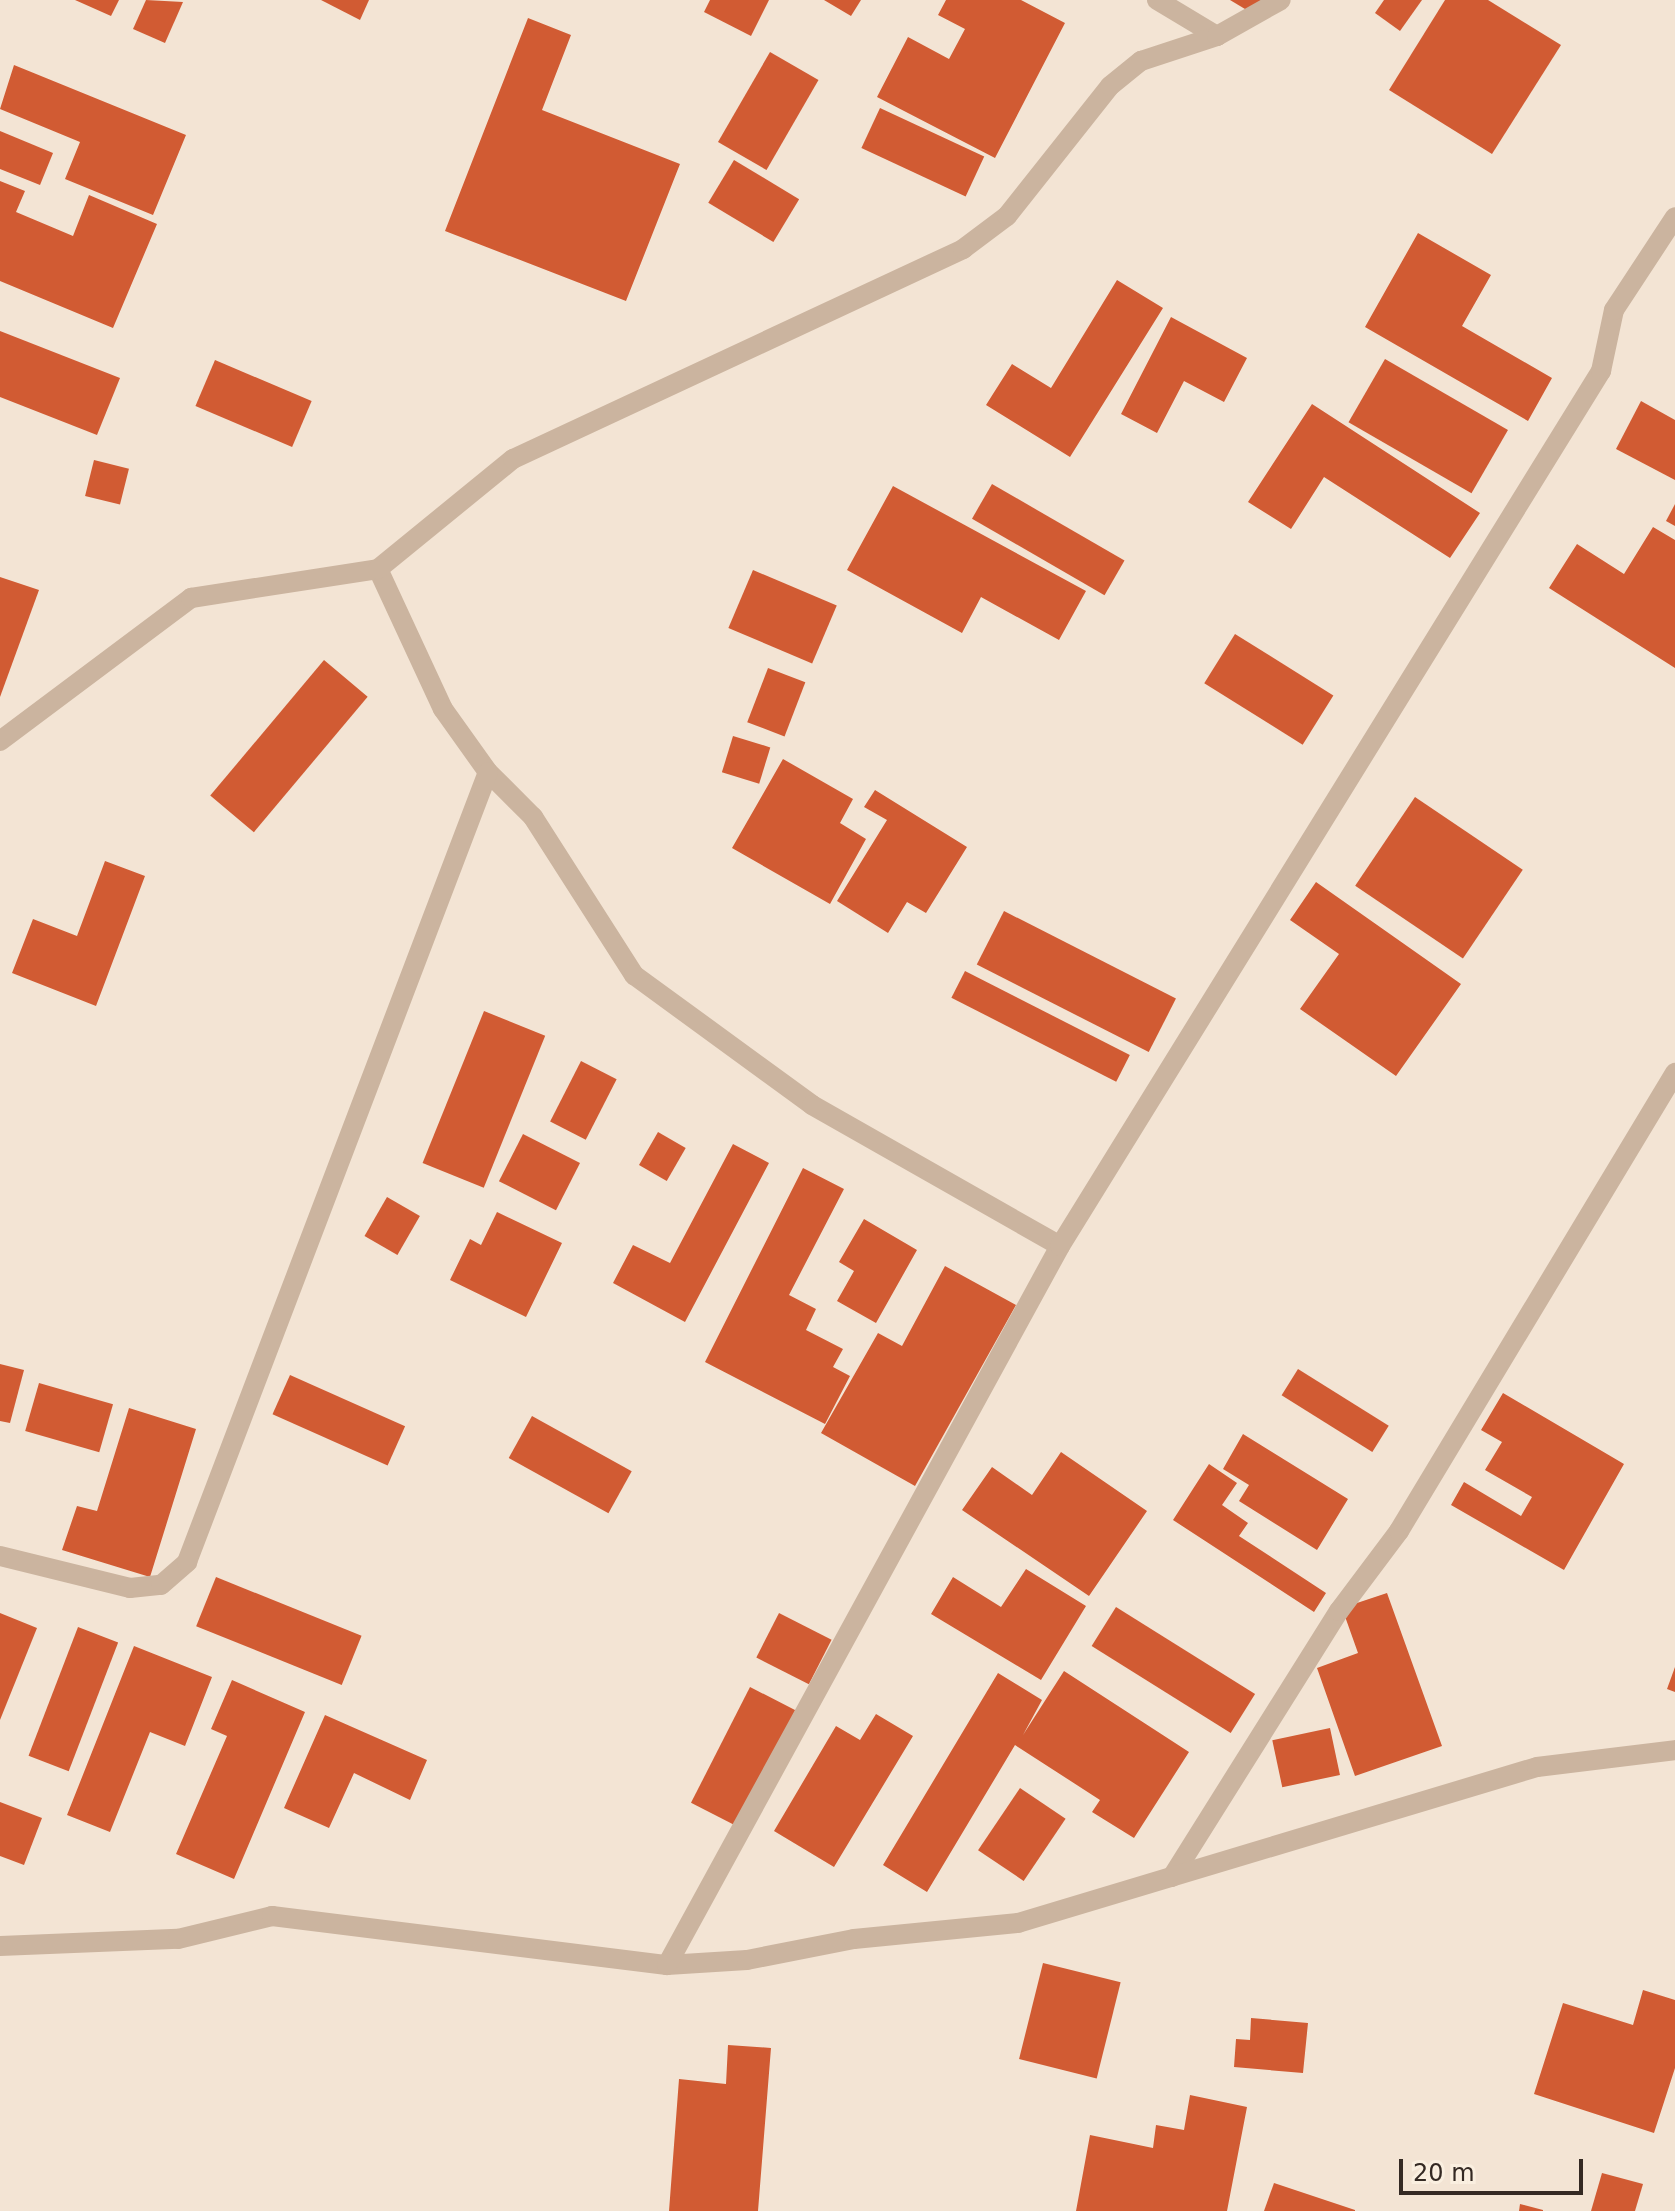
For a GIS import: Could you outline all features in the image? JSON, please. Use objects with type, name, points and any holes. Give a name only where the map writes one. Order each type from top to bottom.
[{"type":"street","points":[[1157,0],[1217,36]]},
{"type":"street","points":[[0,741],[191,598],[378,569],[513,459],[963,249],[1007,216],[1110,86],[1141,61],[1217,36],[1281,0]]},
{"type":"street","points":[[667,1965],[1060,1246],[1601,371],[1614,310],[1675,217]]},
{"type":"street","points":[[378,569],[443,709],[488,772],[533,817],[634,975],[812,1105],[1060,1246]]},
{"type":"street","points":[[0,1556],[130,1588],[161,1585],[187,1562],[488,772]]},
{"type":"street","points":[[1172,1877],[1339,1611],[1399,1531],[1675,1073]]},
{"type":"street","points":[[0,1946],[178,1939],[272,1916],[667,1965],[1018,1923],[1537,1767],[1675,1750]]},
{"type":"building","points":[[75,0],[119,0],[111,16]]},
{"type":"building","points":[[146,0],[183,2],[165,43],[133,29]]},
{"type":"building","points":[[321,0],[369,0],[360,20]]},
{"type":"building","points":[[710,0],[769,0],[751,36],[704,12]]},
{"type":"building","points":[[824,0],[861,0],[851,16]]},
{"type":"building","points":[[946,0],[1021,0],[1065,23],[995,158],[877,97],[908,37],[949,59],[965,29],[938,15]]},
{"type":"building","points":[[1230,0],[1263,0],[1255,15]]},
{"type":"building","points":[[1384,0],[1422,0],[1400,31],[1375,13]]},
{"type":"building","points":[[1445,0],[1488,0],[1561,45],[1492,154],[1389,90]]},
{"type":"building","points":[[528,18],[571,35],[542,110],[680,164],[626,301],[445,231]]},
{"type":"building","points":[[770,52],[818,80],[766,170],[718,142]]},
{"type":"building","points":[[14,65],[186,135],[153,215],[65,179],[80,142],[0,109]]},
{"type":"building","points":[[880,108],[984,157],[966,196],[861,148]]},
{"type":"building","points":[[0,131],[53,153],[40,185],[0,169]]},
{"type":"building","points":[[734,160],[799,199],[773,242],[708,203]]},
{"type":"building","points":[[0,181],[25,191],[16,212],[73,236],[89,195],[157,224],[113,328],[0,281]]},
{"type":"building","points":[[1418,233],[1491,275],[1462,326],[1552,378],[1528,421],[1365,327]]},
{"type":"building","points":[[1117,280],[1163,308],[1070,457],[986,405],[1012,364],[1051,388]]},
{"type":"building","points":[[1171,317],[1247,358],[1224,402],[1184,381],[1157,433],[1121,414]]},
{"type":"building","points":[[0,331],[120,378],[97,435],[0,397]]},
{"type":"building","points":[[1385,359],[1508,430],[1471,493],[1348,422]]},
{"type":"building","points":[[215,360],[312,401],[292,447],[195,406]]},
{"type":"building","points":[[1641,401],[1675,420],[1675,480],[1616,449]]},
{"type":"building","points":[[1312,404],[1480,513],[1450,558],[1324,477],[1291,529],[1248,502]]},
{"type":"building","points":[[94,460],[129,469],[120,505],[85,496]]},
{"type":"building","points":[[992,484],[1125,560],[1105,595],[972,519]]},
{"type":"building","points":[[893,486],[1086,591],[1059,640],[981,597],[962,633],[847,570]]},
{"type":"building","points":[[1675,504],[1675,526],[1666,521]]},
{"type":"building","points":[[1653,527],[1675,540],[1675,668],[1549,588],[1577,544],[1624,574]]},
{"type":"building","points":[[753,570],[837,606],[812,664],[728,628]]},
{"type":"building","points":[[0,577],[39,590],[0,697]]},
{"type":"building","points":[[1235,634],[1333,695],[1303,745],[1204,683]]},
{"type":"building","points":[[324,660],[368,697],[254,832],[210,796]]},
{"type":"building","points":[[768,668],[805,682],[785,736],[747,722]]},
{"type":"building","points":[[733,736],[770,747],[759,784],[722,772]]},
{"type":"building","points":[[783,759],[853,799],[840,823],[866,839],[830,904],[732,848]]},
{"type":"building","points":[[875,790],[967,847],[926,913],[907,902],[888,933],[837,901],[887,820],[864,807]]},
{"type":"building","points":[[1415,797],[1523,870],[1463,958],[1355,886]]},
{"type":"building","points":[[105,861],[145,876],[96,1006],[12,973],[33,919],[77,936]]},
{"type":"building","points":[[1316,882],[1461,984],[1396,1076],[1300,1009],[1339,954],[1290,920]]},
{"type":"building","points":[[1004,911],[1176,999],[1149,1052],[977,964]]},
{"type":"building","points":[[965,971],[1130,1055],[1116,1082],[951,998]]},
{"type":"building","points":[[484,1011],[545,1036],[484,1188],[423,1163]]},
{"type":"building","points":[[581,1061],[617,1079],[586,1140],[550,1122]]},
{"type":"building","points":[[658,1132],[686,1148],[667,1181],[639,1165]]},
{"type":"building","points":[[523,1134],[580,1163],[556,1210],[499,1181]]},
{"type":"building","points":[[733,1144],[769,1163],[685,1322],[613,1283],[633,1245],[670,1263]]},
{"type":"building","points":[[803,1168],[844,1189],[789,1295],[816,1309],[806,1330],[843,1349],[833,1367],[850,1376],[825,1424],[705,1362]]},
{"type":"building","points":[[387,1197],[420,1216],[397,1255],[365,1236]]},
{"type":"building","points":[[497,1212],[562,1243],[526,1317],[450,1280],[470,1239],[481,1245]]},
{"type":"building","points":[[864,1219],[917,1250],[876,1323],[837,1301],[854,1271],[839,1262]]},
{"type":"building","points":[[945,1266],[1016,1305],[915,1486],[821,1433],[878,1333],[902,1346]]},
{"type":"building","points":[[0,1364],[24,1370],[10,1423],[0,1421]]},
{"type":"building","points":[[1298,1369],[1389,1426],[1372,1452],[1282,1395]]},
{"type":"building","points":[[290,1375],[405,1426],[388,1466],[273,1414]]},
{"type":"building","points":[[39,1383],[113,1404],[99,1452],[25,1431]]},
{"type":"building","points":[[1503,1393],[1624,1464],[1564,1570],[1451,1505],[1464,1482],[1521,1516],[1532,1497],[1485,1470],[1502,1442],[1481,1430]]},
{"type":"building","points":[[129,1408],[196,1429],[150,1577],[62,1550],[77,1506],[97,1511]]},
{"type":"building","points":[[532,1416],[632,1471],[608,1513],[509,1458]]},
{"type":"building","points":[[1243,1434],[1348,1499],[1317,1550],[1239,1501],[1249,1485],[1223,1469]]},
{"type":"building","points":[[1061,1452],[1147,1511],[1089,1596],[962,1510],[992,1467],[1032,1495]]},
{"type":"building","points":[[1209,1464],[1237,1483],[1222,1505],[1248,1523],[1239,1536],[1326,1593],[1314,1612],[1173,1520]]},
{"type":"building","points":[[1026,1569],[1086,1606],[1041,1680],[931,1614],[953,1577],[1001,1607]]},
{"type":"building","points":[[216,1577],[362,1636],[342,1685],[196,1626]]},
{"type":"building","points":[[1387,1593],[1442,1746],[1355,1776],[1317,1668],[1358,1653],[1342,1608]]},
{"type":"building","points":[[1116,1607],[1255,1694],[1231,1733],[1092,1646]]},
{"type":"building","points":[[0,1613],[37,1628],[0,1720]]},
{"type":"building","points":[[779,1613],[832,1640],[809,1684],[756,1658]]},
{"type":"building","points":[[78,1627],[118,1642],[69,1771],[29,1756]]},
{"type":"building","points":[[134,1646],[212,1677],[185,1746],[150,1732],[110,1832],[67,1815]]},
{"type":"building","points":[[1675,1667],[1675,1692],[1667,1689]]},
{"type":"building","points":[[1064,1671],[1189,1752],[1134,1838],[1092,1812],[1100,1800],[1015,1745],[927,1892],[883,1865],[998,1673],[1042,1700],[1023,1735]]},
{"type":"building","points":[[232,1680],[305,1712],[234,1879],[176,1854],[227,1736],[211,1729]]},
{"type":"building","points":[[750,1687],[795,1710],[736,1826],[691,1803]]},
{"type":"building","points":[[876,1714],[913,1736],[834,1867],[774,1831],[836,1726],[860,1740]]},
{"type":"building","points":[[325,1715],[427,1760],[410,1800],[354,1773],[329,1828],[284,1808]]},
{"type":"building","points":[[1330,1728],[1340,1775],[1282,1787],[1272,1740]]},
{"type":"building","points":[[1020,1788],[1066,1819],[1024,1881],[978,1850]]},
{"type":"building","points":[[0,1802],[42,1818],[24,1865],[0,1856]]},
{"type":"building","points":[[1043,1963],[1121,1982],[1097,2078],[1019,2059]]},
{"type":"building","points":[[1643,1990],[1675,2000],[1675,2068],[1654,2133],[1534,2094],[1563,2003],[1633,2025]]},
{"type":"building","points":[[1251,2018],[1308,2023],[1303,2073],[1234,2067],[1236,2039],[1250,2040]]},
{"type":"building","points":[[728,2045],[771,2048],[758,2211],[669,2211],[679,2079],[726,2084]]},
{"type":"building","points":[[1190,2095],[1247,2107],[1227,2211],[1076,2211],[1090,2135],[1153,2148],[1156,2125],[1184,2130]]},
{"type":"building","points":[[1602,2173],[1643,2184],[1635,2211],[1591,2211]]},
{"type":"building","points":[[1274,2183],[1355,2210],[1355,2211],[1264,2211]]},
{"type":"building","points":[[1520,2204],[1543,2210],[1543,2211],[1519,2211]]}]
